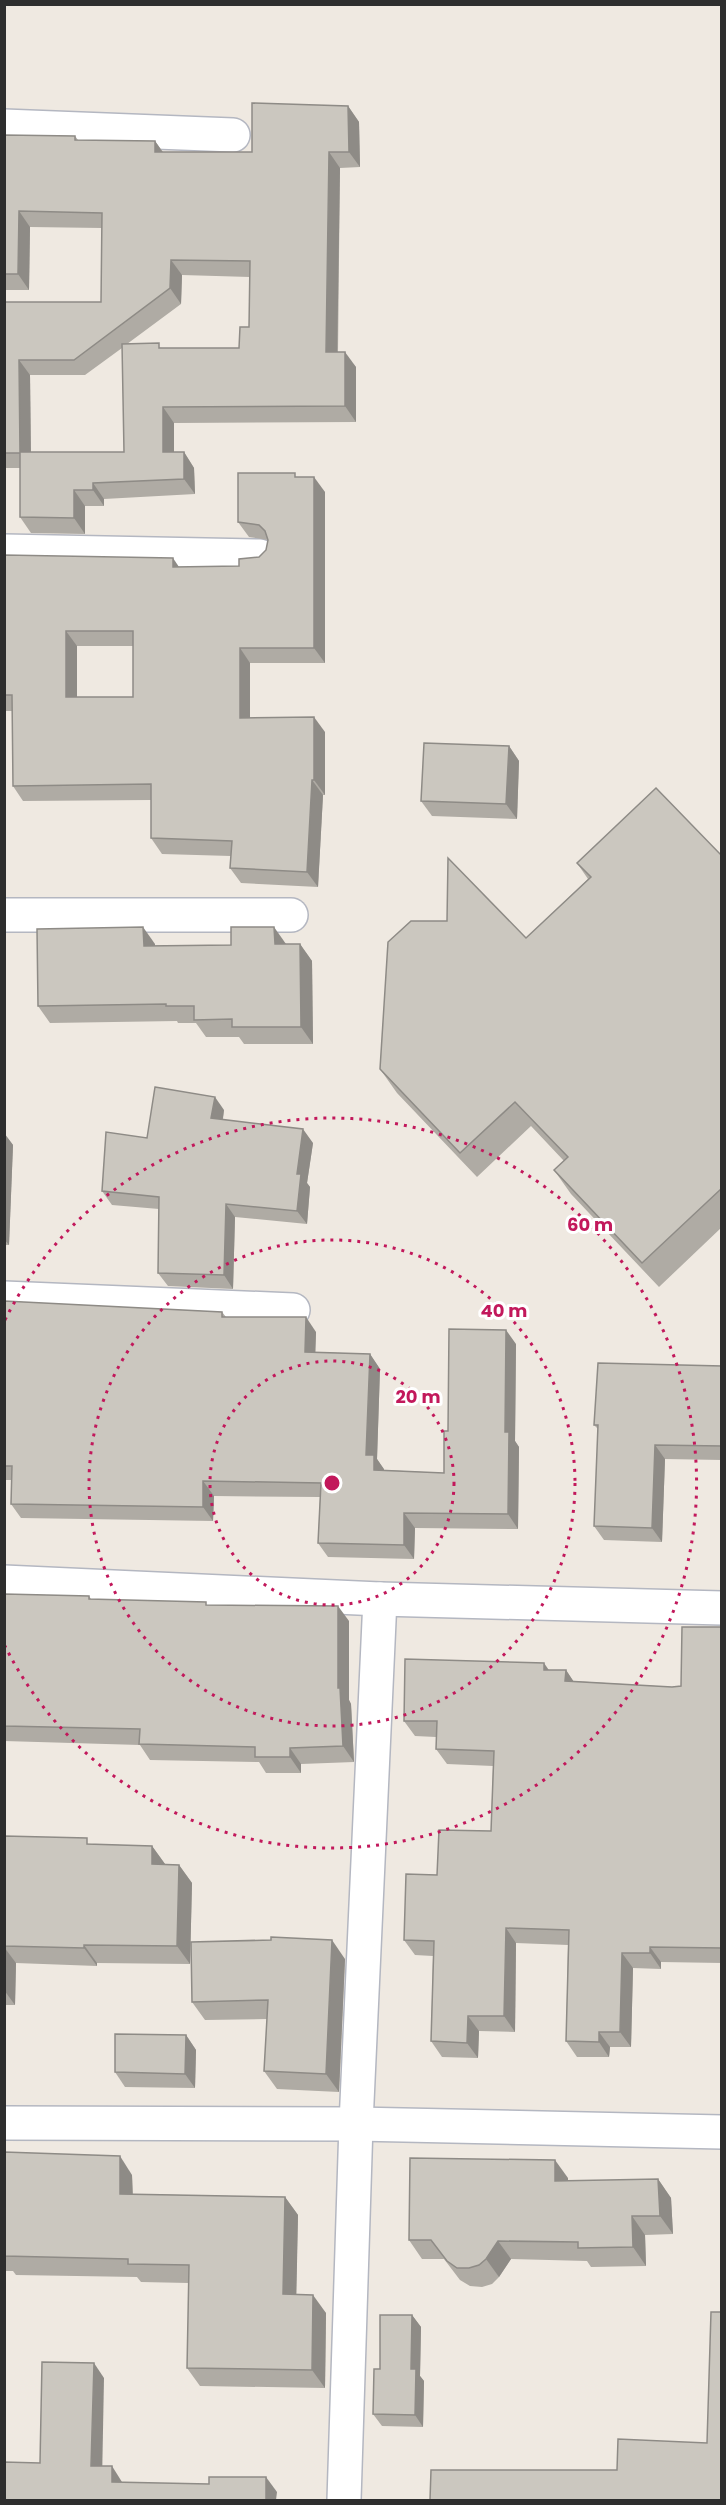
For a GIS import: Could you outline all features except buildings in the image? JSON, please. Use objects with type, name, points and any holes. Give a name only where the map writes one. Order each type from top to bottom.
[{"type":"street","points":[[4,126],[233,135]]},
{"type":"street","points":[[4,551],[260,556]]},
{"type":"street","points":[[4,915],[291,915]]},
{"type":"street","points":[[4,1299],[293,1310]]},
{"type":"street","points":[[4,1582],[380,1599],[722,1608]]},
{"type":"street","points":[[344,2500],[356,2124],[380,1599]]},
{"type":"street","points":[[4,2123],[356,2124],[722,2132]]}]
